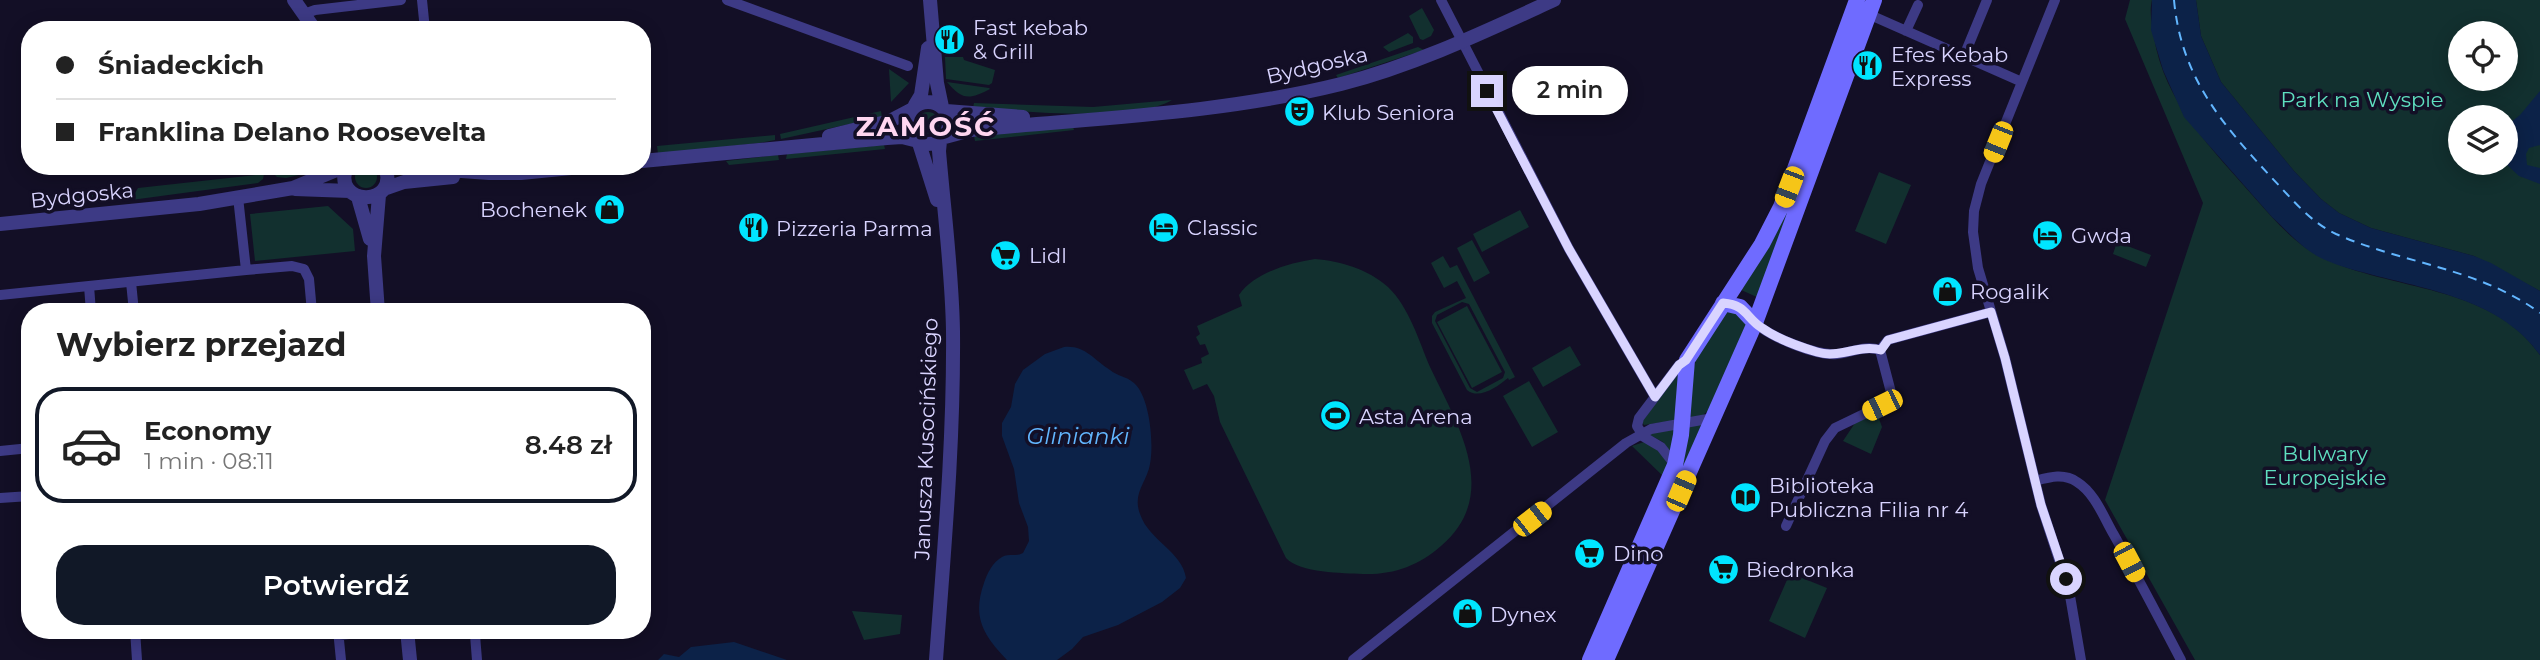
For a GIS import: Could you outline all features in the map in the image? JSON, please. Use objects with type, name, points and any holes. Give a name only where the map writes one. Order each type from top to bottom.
[{"type":"main road","points":[[1590,660],[1675,465],[1682,423],[1686,360],[1762,244],[1782,207],[1857,0]]},
{"type":"main road","points":[[1606,660],[1755,323],[1871,7]]},
{"type":"main road","points":[[1723,303],[1740,307],[1755,323]]},
{"type":"street","points":[[294,0],[308,21]]},
{"type":"street","points":[[303,14],[315,10],[401,0]]},
{"type":"street","points":[[422,0],[424,21]]},
{"type":"street","points":[[727,0],[908,66]]},
{"type":"street","points":[[651,160],[902,136],[930,145],[943,139],[950,126],[937,83],[930,0]]},
{"type":"street","points":[[1441,0],[1569,249],[1652,393]]},
{"type":"street","name":"Bydgoska","points":[[943,139],[971,130],[1175,111],[1304,92],[1376,74],[1462,41],[1554,0]]},
{"type":"street","points":[[1964,56],[1987,0]]},
{"type":"street","points":[[2055,0],[1981,184],[1974,211],[1975,253],[2005,358],[2035,481],[2069,590],[2081,660]]},
{"type":"street","points":[[1906,31],[1918,5]]},
{"type":"street","points":[[1871,7],[1906,31],[2022,82]]},
{"type":"street","points":[[917,141],[907,127],[923,82],[931,18]]},
{"type":"street","points":[[780,148],[899,118],[927,102],[944,109]]},
{"type":"street","name":"Bydgoska","points":[[944,109],[1003,117],[1077,119]]},
{"type":"street","name":"Janusza Kusocińskiego","points":[[936,660],[952,400],[951,269],[939,151],[943,139]]},
{"type":"street","name":"Janusza Kusocińskiego","points":[[917,141],[945,220]]},
{"type":"street","name":"Bydgoska","points":[[0,224],[238,197],[293,188],[324,175]]},
{"type":"street","points":[[344,175],[354,194],[374,256]]},
{"type":"street","points":[[377,303],[374,256],[381,192],[388,175]]},
{"type":"street","points":[[381,192],[409,182],[471,175]]},
{"type":"street","name":"Bydgoska","points":[[293,188],[369,198],[381,192]]},
{"type":"street","points":[[238,197],[246,270]]},
{"type":"street","points":[[0,295],[292,266],[304,269],[309,279],[311,303]]},
{"type":"street","points":[[131,282],[133,303]]},
{"type":"street","points":[[89,286],[90,303]]},
{"type":"street","points":[[1786,526],[1825,441],[1835,428],[1893,400],[1881,350],[1888,340],[1991,312]]},
{"type":"street","points":[[1755,323],[1763,330],[1818,353],[1835,354],[1869,346],[1881,350]]},
{"type":"street","points":[[1675,465],[1658,444],[1641,434],[1637,426],[1652,393],[1686,360]]},
{"type":"street","points":[[1353,660],[1607,456],[1651,429],[1713,418]]},
{"type":"street","points":[[0,451],[21,449]]},
{"type":"street","points":[[2035,481],[2065,477],[2078,482],[2090,494],[2181,660]]},
{"type":"street","points":[[0,498],[21,497]]},
{"type":"street","points":[[136,639],[137,660]]},
{"type":"street","points":[[339,639],[341,660]]},
{"type":"street","points":[[408,639],[410,660]]},
{"type":"street","points":[[475,639],[477,660]]},
{"type":"green space","name":"Bulwary Europejskie","points":[[2130,0],[2152,0],[2151,18],[2159,61],[2179,104],[2192,123],[2222,161],[2293,238],[2311,252],[2349,268],[2438,292],[2495,314],[2519,332],[2540,355],[2540,660],[2195,660],[2105,500],[2203,203],[2125,19]]},
{"type":"green space","name":"Park na Wyspie","points":[[2196,0],[2540,0],[2540,291],[2474,256],[2371,228],[2339,213],[2294,171],[2221,82],[2201,36]]},
{"type":"green space","points":[[1422,8],[1434,30],[1431,36],[1423,40],[1409,16]]},
{"type":"green space","points":[[1408,33],[1413,37],[1413,43],[1389,52],[1383,47]]},
{"type":"green space","points":[[1418,47],[1424,50],[1338,78],[1336,75]]},
{"type":"green space","points":[[945,57],[963,57],[964,60],[995,70],[992,83],[989,85],[946,79]]},
{"type":"green space","points":[[1841,60],[1844,61],[1759,298],[1739,289]]},
{"type":"green space","points":[[889,69],[909,83],[891,102]]},
{"type":"green space","points":[[947,82],[990,89],[977,95],[966,96],[957,92]]},
{"type":"green space","points":[[1172,100],[1154,107],[1104,113],[1046,113],[973,108],[974,103],[1093,107]]},
{"type":"green space","points":[[881,111],[882,117],[781,139],[780,134]]},
{"type":"green space","points":[[928,112],[936,115],[939,123],[936,131],[928,134],[920,131],[917,123],[920,115]]},
{"type":"green space","points":[[1073,127],[1074,130],[975,141],[974,136]]},
{"type":"green space","points":[[775,135],[775,140],[759,143],[658,154],[657,146]]},
{"type":"green space","points":[[884,145],[885,149],[786,159],[787,154]]},
{"type":"green space","points":[[778,155],[779,160],[729,165],[726,161]]},
{"type":"green space","points":[[1879,172],[1911,185],[1886,244],[1855,231]]},
{"type":"green space","points":[[264,175],[258,183],[131,200],[138,188]]},
{"type":"green space","points":[[275,175],[299,175],[286,178]]},
{"type":"green space","points":[[356,175],[376,175],[374,185],[366,188],[358,185],[355,177]]},
{"type":"green space","points":[[132,189],[124,197],[60,204],[53,196]]},
{"type":"green space","points":[[328,206],[353,229],[355,251],[255,261],[250,214]]},
{"type":"green space","points":[[1520,210],[1529,227],[1482,252],[1473,234]]},
{"type":"green space","points":[[1472,240],[1490,273],[1474,282],[1457,248]]},
{"type":"green space","points":[[2117,242],[2151,255],[2146,267],[2113,254]]},
{"type":"green space","points":[[1443,256],[1450,268],[1457,265],[1515,377],[1509,380],[1508,378],[1482,393],[1472,393],[1467,390],[1432,323],[1435,312],[1466,298],[1457,281],[1444,288],[1431,263]],"holes":[[[1462,302],[1469,304],[1505,372],[1503,378],[1477,392],[1470,388],[1435,321],[1437,315]]]},
{"type":"green space","name":"Asta Arena","points":[[1315,259],[1344,264],[1363,271],[1388,287],[1402,304],[1452,412],[1469,458],[1469,504],[1459,526],[1432,553],[1395,571],[1363,574],[1322,571],[1301,567],[1286,558],[1220,422],[1214,396],[1207,384],[1193,390],[1184,370],[1202,363],[1201,358],[1209,354],[1205,344],[1200,345],[1196,337],[1200,334],[1197,326],[1242,306],[1239,295],[1263,275],[1283,266]]},
{"type":"green space","points":[[1467,306],[1502,372],[1472,388],[1437,322]]},
{"type":"green space","points":[[1734,310],[1747,324],[1710,409],[1703,415],[1688,419],[1691,378],[1696,360],[1723,312]]},
{"type":"green space","points":[[1570,346],[1581,365],[1543,387],[1532,368]]},
{"type":"green space","points":[[1681,368],[1677,420],[1644,425],[1642,422]]},
{"type":"green space","points":[[1529,381],[1558,432],[1532,447],[1503,396]]},
{"type":"green space","points":[[1877,413],[1882,427],[1871,454],[1843,441],[1855,423]]},
{"type":"green space","points":[[1704,423],[1677,485],[1687,427]]},
{"type":"green space","points":[[1676,429],[1672,455],[1663,442],[1648,434]]},
{"type":"green space","points":[[1644,442],[1653,444],[1667,462],[1665,478],[1632,446]]},
{"type":"green space","points":[[1790,573],[1827,588],[1805,638],[1769,621]]},
{"type":"green space","points":[[852,611],[902,615],[900,634],[864,640]]},
{"type":"water","points":[[2152,0],[2196,0],[2201,36],[2221,82],[2294,171],[2339,213],[2371,228],[2474,256],[2540,291],[2540,355],[2525,337],[2507,322],[2486,310],[2442,293],[2330,262],[2293,238],[2184,117],[2163,70],[2151,30]]},
{"type":"water","points":[[2540,91],[2540,145],[2529,148],[2526,154],[2527,165],[2540,168],[2540,184],[2518,175],[2520,115]]},
{"type":"water","name":"Glinianki","points":[[1064,347],[1084,351],[1131,381],[1144,399],[1150,421],[1150,464],[1139,494],[1138,507],[1150,532],[1178,560],[1186,578],[1180,588],[1162,602],[1118,625],[1083,637],[1057,660],[1007,660],[986,634],[979,606],[985,579],[993,565],[1005,556],[1023,553],[1029,541],[1014,469],[1002,436],[1002,423],[1011,407],[1015,384],[1023,370],[1045,354]]},
{"type":"water","points":[[734,642],[787,660],[658,660],[664,654],[679,657],[691,647]]},
{"type":"ferry route","points":[[2174,0],[2185,53],[2207,98],[2237,138],[2310,217],[2336,234],[2362,244],[2492,286],[2540,313]]},
{"type":"place","name":"Fast kebab & Grill","points":[[950,39]]},
{"type":"place","name":"Efes Kebab Express","points":[[1868,66]]},
{"type":"place","name":"Klub Seniora","points":[[1299,112]]},
{"type":"place","name":"Bochenek","points":[[610,209]]},
{"type":"place","name":"Classic","points":[[1164,227]]},
{"type":"place","name":"Pizzeria Parma","points":[[753,228]]},
{"type":"place","name":"Gwda","points":[[2048,235]]},
{"type":"place","name":"Lidl","points":[[1006,255]]},
{"type":"place","name":"Rogalik","points":[[1947,291]]},
{"type":"place","name":"Asta Arena","points":[[1336,416]]},
{"type":"place","name":"Biblioteka Publiczna Filia nr 4","points":[[1746,497]]},
{"type":"place","name":"Dino","points":[[1590,553]]},
{"type":"place","name":"Biedronka","points":[[1723,569]]},
{"type":"place","name":"Dynex","points":[[1467,614]]},
{"type":"district","name":"ZAMOŚĆ","points":[[926,126]]},
{"type":"route","points":[[1487,91],[1569,249],[1655,397],[1679,365],[1686,360],[1723,303],[1740,307],[1763,330],[1826,354],[1849,352],[1869,346],[1881,350],[1888,340],[1991,312],[2041,505],[2066,579]]}]
